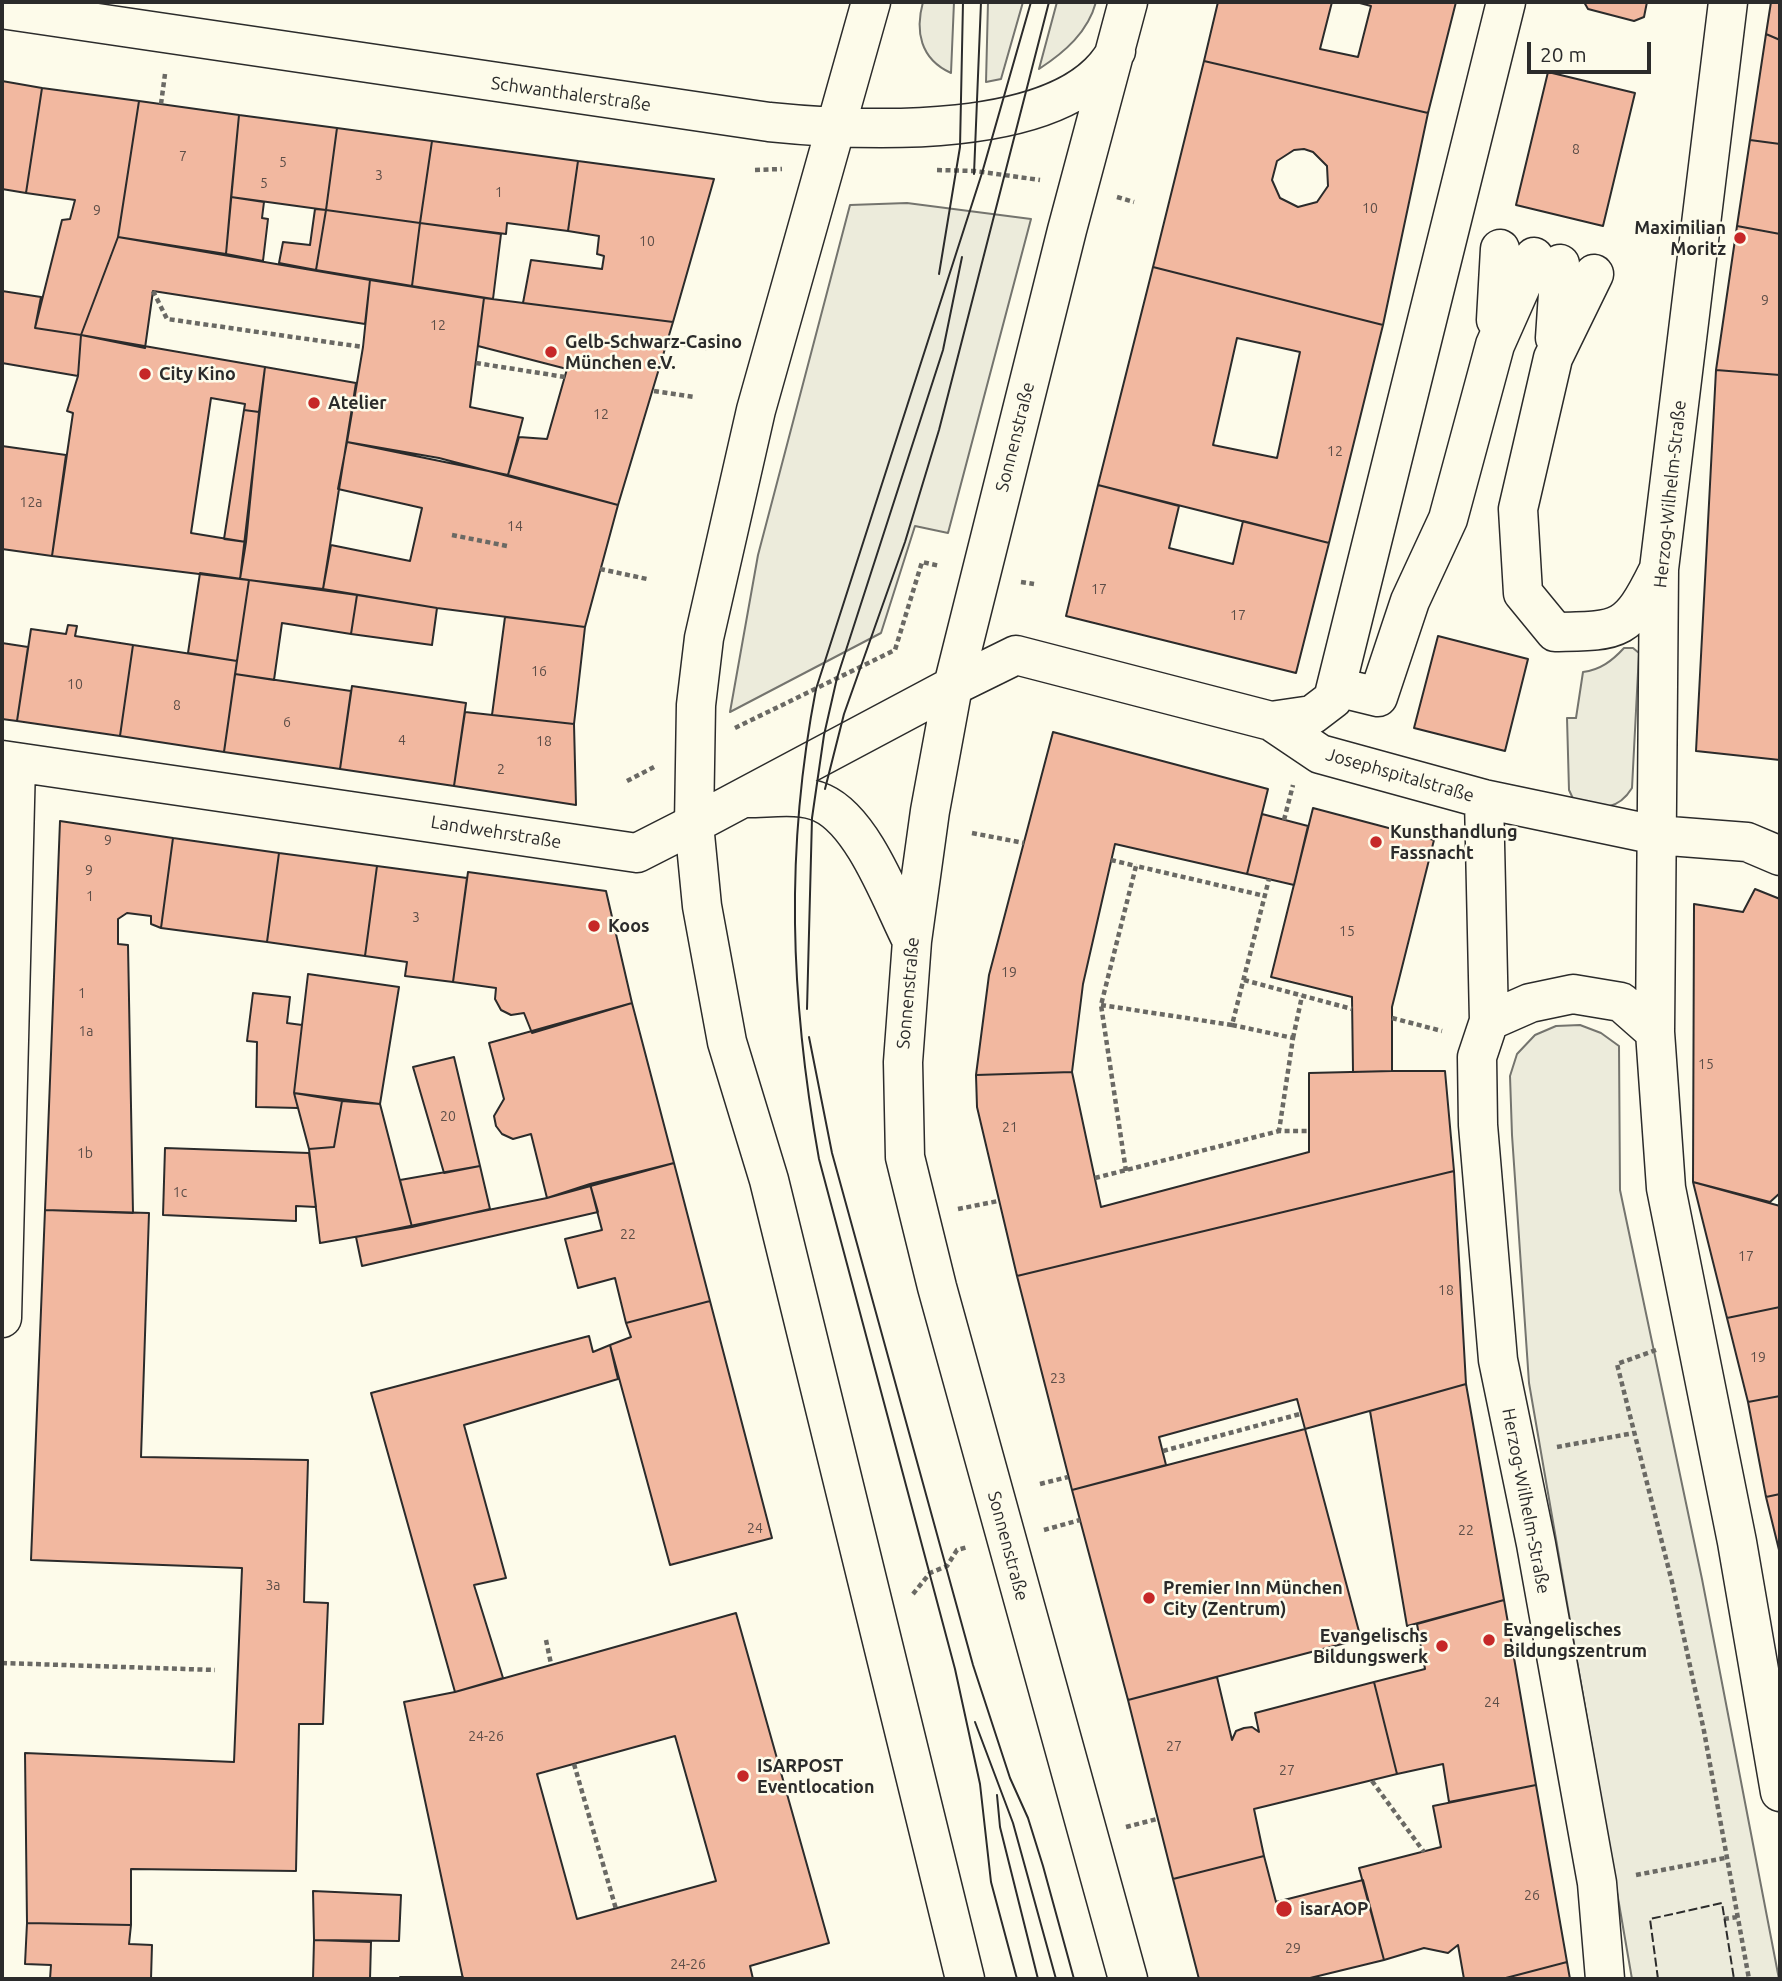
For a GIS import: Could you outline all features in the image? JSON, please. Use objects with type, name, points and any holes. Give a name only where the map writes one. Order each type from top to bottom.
[{"type":"street","points":[[871,2],[756,410],[707,625],[699,671],[694,748],[694,824],[702,906],[727,1042],[769,1180],[965,1979]]},
{"type":"street","name":"Sonnenstraße","points":[[1128,2],[953,686],[933,789],[912,942],[903,1062],[905,1157],[937,1287],[1128,1979]]},
{"type":"street","points":[[1271,721],[1289,721],[1319,712],[1333,699],[1506,2]]},
{"type":"street","name":"Herzog-Wilhelm-Straße","points":[[1728,2],[1659,569],[1654,1032],[1665,1188],[1737,1542],[1780,1792]]},
{"type":"street","name":"Schwanthalerstraße","points":[[2,9],[769,122],[836,129],[962,124],[1021,114],[1067,97],[1082,87],[1105,66],[1118,47]]},
{"type":"street","points":[[1336,687],[1378,697],[1410,601],[1448,519],[1495,345],[1547,261],[1553,358],[1518,509],[1523,593],[1555,632],[1609,632],[1640,608],[1659,569]]},
{"type":"street","name":"Josephspitalstraße","points":[[953,686],[1016,655],[1271,721],[1320,754],[1484,799],[1656,835],[1748,842],[1780,856]]},
{"type":"street","name":"Landwehrstraße","points":[[9,762],[637,853],[953,686]]},
{"type":"street","points":[[2,1318],[9,762]]},
{"type":"street","points":[[740,799],[805,799],[822,803],[835,811],[862,843],[912,942]]},
{"type":"street","name":"Herzog-Wilhelm-Straße","points":[[1484,799],[1486,1032],[1477,1057],[1478,1125],[1498,1360],[1536,1544],[1597,1883],[1605,1979]]},
{"type":"street","points":[[1486,1032],[1530,1003],[1573,994],[1621,1002],[1654,1032]]},
{"type":"path","points":[[754,170],[825,167]]},
{"type":"path","points":[[931,170],[1006,175],[1080,187],[1133,202]]},
{"type":"path","points":[[153,291],[167,319],[363,347]]},
{"type":"path","points":[[668,342],[708,348]]},
{"type":"path","points":[[476,363],[565,377]]},
{"type":"path","points":[[654,391],[694,397]]},
{"type":"path","points":[[452,535],[507,546]]},
{"type":"path","points":[[627,781],[895,650],[922,562],[1034,584]]},
{"type":"path","points":[[600,569],[647,579]]},
{"type":"path","points":[[972,833],[1024,843]]},
{"type":"path","points":[[1111,860],[1265,896]]},
{"type":"path","points":[[1126,1171],[1101,1004],[1136,866]]},
{"type":"path","points":[[1232,1025],[1269,879]]},
{"type":"path","points":[[1244,980],[1352,1009]]},
{"type":"path","points":[[1279,1131],[1302,996]]},
{"type":"path","points":[[1101,1004],[1232,1025],[1293,1038]]},
{"type":"path","points":[[1392,1018],[1486,1032]]},
{"type":"path","points":[[1095,1178],[1279,1131],[1309,1131]]},
{"type":"path","points":[[1696,1336],[1617,1364],[1704,1731],[1749,1979]]},
{"type":"path","points":[[1163,1451],[1300,1414]]},
{"type":"path","points":[[1569,1444],[1634,1433]]},
{"type":"path","points":[[1040,1484],[1068,1476]]},
{"type":"path","points":[[545,1640],[551,1664]]},
{"type":"path","points":[[2,1663],[215,1670]]},
{"type":"path","points":[[574,1764],[616,1909]]},
{"type":"path","points":[[1372,1781],[1424,1852]]},
{"type":"path","points":[[1597,1883],[1725,1858]]},
{"type":"path","points":[[1724,1919],[1737,1917]]},
{"type":"shaded area","points":[[923,2],[954,2],[951,73],[932,60],[922,43],[920,23]]},
{"type":"shaded area","points":[[988,2],[1023,2],[1001,79],[986,82]]},
{"type":"shaded area","points":[[1057,2],[1096,2],[1081,32],[1058,56],[1039,69]]},
{"type":"shaded area","points":[[907,203],[1031,219],[948,533],[915,526],[881,633],[730,712],[758,555],[850,205]]},
{"type":"shaded area","points":[[1624,648],[1633,648],[1639,653],[1632,788],[1621,801],[1608,807],[1576,805],[1569,790],[1567,718],[1576,718],[1583,672],[1605,664]]},
{"type":"shaded area","points":[[1580,1025],[1601,1033],[1619,1046],[1620,1190],[1702,1579],[1779,1979],[1632,1979],[1529,1383],[1512,1135],[1510,1076],[1517,1054],[1535,1035],[1556,1026]]},
{"type":"building","points":[[1218,2],[1332,2],[1320,49],[1358,57],[1371,6],[1356,2],[1456,2],[1428,113],[1204,61]]},
{"type":"building","points":[[1584,2],[1647,2],[1644,17],[1634,21],[1588,9]]},
{"type":"building","points":[[1771,2],[1780,2],[1780,40],[1766,34]]},
{"type":"building","points":[[1766,34],[1780,40],[1780,144],[1750,140]]},
{"type":"building","points":[[1204,61],[1428,113],[1383,325],[1153,267]],"holes":[[[1294,150],[1313,152],[1327,166],[1328,186],[1317,202],[1298,207],[1280,198],[1272,180],[1277,161]]]},
{"type":"building","points":[[1548,72],[1635,93],[1603,226],[1516,205]]},
{"type":"building","points":[[2,81],[42,88],[26,193],[2,189]]},
{"type":"building","points":[[42,88],[139,101],[118,237],[81,335],[35,328],[62,220],[70,219],[75,200],[26,193]]},
{"type":"building","points":[[139,101],[239,115],[226,254],[118,237]]},
{"type":"building","points":[[239,115],[337,128],[326,210],[231,197]]},
{"type":"building","points":[[337,128],[432,141],[420,223],[326,210]]},
{"type":"building","points":[[1750,140],[1780,144],[1780,234],[1737,226]]},
{"type":"building","points":[[432,141],[578,161],[568,231],[507,223],[506,234],[420,223]]},
{"type":"building","points":[[578,161],[714,179],[673,322],[523,303],[531,260],[602,269],[604,256],[597,254],[599,236],[568,231]]},
{"type":"building","points":[[231,197],[264,202],[262,218],[268,219],[263,261],[226,254]]},
{"type":"building","points":[[315,209],[326,210],[316,270],[279,263],[283,242],[310,245]]},
{"type":"building","points":[[326,210],[420,223],[412,286],[316,270]]},
{"type":"building","points":[[420,223],[501,234],[493,299],[412,286]]},
{"type":"building","points":[[1737,226],[1780,234],[1780,375],[1716,370]]},
{"type":"building","points":[[118,237],[370,280],[365,324],[153,291],[145,348],[81,335]]},
{"type":"building","points":[[1153,267],[1383,325],[1329,543],[1098,485]],"holes":[[[1237,338],[1300,352],[1277,458],[1213,445]]]},
{"type":"building","points":[[370,280],[484,298],[470,407],[523,418],[508,475],[347,442],[363,347]]},
{"type":"building","points":[[2,291],[41,297],[35,328],[81,335],[78,376],[2,363]]},
{"type":"building","points":[[484,298],[673,322],[618,505],[508,475],[519,437],[547,439],[567,369],[478,346]]},
{"type":"building","points":[[81,335],[265,367],[259,412],[244,410],[245,404],[211,398],[191,533],[246,542],[240,579],[52,556],[73,413],[67,411],[78,376]]},
{"type":"building","points":[[265,367],[356,383],[323,589],[240,579]]},
{"type":"building","points":[[1716,370],[1780,375],[1780,760],[1696,751]]},
{"type":"building","points":[[244,410],[259,412],[246,542],[224,539]]},
{"type":"building","points":[[347,442],[439,458],[618,505],[585,627],[437,608],[323,589],[331,545],[410,561],[422,508],[338,489]]},
{"type":"building","points":[[2,446],[66,455],[52,556],[2,549]]},
{"type":"building","points":[[1098,485],[1179,506],[1169,548],[1233,564],[1243,521],[1329,543],[1296,673],[1066,616]]},
{"type":"building","points":[[200,573],[249,580],[237,661],[188,653]]},
{"type":"building","points":[[249,580],[357,595],[351,634],[282,623],[274,680],[235,674]]},
{"type":"building","points":[[357,595],[437,608],[432,645],[351,634]]},
{"type":"building","points":[[505,617],[585,627],[574,724],[492,715]]},
{"type":"building","points":[[68,625],[77,626],[75,636],[133,645],[120,736],[17,721],[31,629],[66,634]]},
{"type":"building","points":[[1438,636],[1528,659],[1505,751],[1414,728]]},
{"type":"building","points":[[2,643],[28,647],[17,721],[2,719]]},
{"type":"building","points":[[133,645],[237,661],[224,752],[120,736]]},
{"type":"building","points":[[235,674],[351,691],[340,769],[224,752]]},
{"type":"building","points":[[352,686],[466,703],[454,786],[340,769]]},
{"type":"building","points":[[465,712],[574,724],[576,805],[454,786]]},
{"type":"building","points":[[1053,732],[1268,789],[1247,874],[1115,844],[1083,984],[1072,1072],[976,1075],[989,975]]},
{"type":"building","points":[[1313,808],[1434,840],[1392,1007],[1392,1071],[1353,1072],[1352,997],[1271,977]]},
{"type":"building","points":[[1262,814],[1308,826],[1294,885],[1247,874]]},
{"type":"building","points":[[60,821],[173,838],[161,928],[151,924],[151,916],[127,913],[118,919],[118,944],[128,945],[133,1213],[45,1210]]},
{"type":"building","points":[[173,838],[279,853],[267,942],[161,928]]},
{"type":"building","points":[[279,853],[377,866],[365,956],[267,942]]},
{"type":"building","points":[[377,866],[467,878],[453,982],[405,976],[407,962],[365,956]]},
{"type":"building","points":[[468,872],[606,891],[632,1003],[532,1033],[524,1013],[511,1015],[501,1010],[495,999],[496,988],[453,982]]},
{"type":"building","points":[[1755,889],[1780,899],[1780,1193],[1770,1202],[1693,1182],[1694,904],[1743,912]]},
{"type":"building","points":[[308,974],[399,987],[380,1104],[294,1093]]},
{"type":"building","points":[[253,993],[290,997],[287,1023],[302,1025],[294,1093],[298,1108],[256,1107],[257,1042],[247,1041]]},
{"type":"building","points":[[632,1003],[674,1163],[547,1198],[531,1134],[513,1139],[502,1134],[496,1126],[494,1116],[504,1099],[489,1043]]},
{"type":"building","points":[[454,1057],[480,1166],[444,1173],[413,1067]]},
{"type":"building","points":[[1445,1071],[1454,1171],[1017,1276],[977,1107],[976,1075],[1072,1072],[1101,1207],[1309,1152],[1309,1073]]},
{"type":"building","points":[[294,1093],[342,1101],[334,1147],[309,1149]]},
{"type":"building","points":[[342,1101],[380,1104],[412,1227],[320,1243],[309,1149],[334,1147]]},
{"type":"building","points":[[165,1148],[309,1153],[316,1207],[296,1206],[296,1221],[163,1215]]},
{"type":"building","points":[[674,1163],[710,1301],[626,1323],[615,1278],[578,1288],[565,1239],[602,1230],[590,1184]]},
{"type":"building","points":[[480,1166],[490,1209],[412,1227],[400,1180]]},
{"type":"building","points":[[1454,1171],[1466,1384],[1305,1429],[1297,1399],[1159,1437],[1166,1465],[1072,1490],[1017,1276]]},
{"type":"building","points":[[1693,1182],[1780,1206],[1780,1307],[1727,1318]]},
{"type":"building","points":[[590,1184],[598,1212],[362,1266],[356,1237],[547,1198]]},
{"type":"building","points":[[45,1210],[149,1213],[141,1457],[308,1460],[304,1602],[328,1603],[323,1724],[299,1724],[296,1871],[131,1869],[131,1925],[27,1923],[25,1753],[234,1762],[242,1568],[31,1560]]},
{"type":"building","points":[[710,1301],[772,1538],[670,1565],[610,1345],[631,1337],[626,1323]]},
{"type":"building","points":[[1780,1307],[1780,1396],[1748,1402],[1727,1318]]},
{"type":"building","points":[[589,1336],[593,1352],[610,1345],[618,1379],[464,1425],[506,1578],[474,1585],[503,1678],[455,1692],[371,1393]]},
{"type":"building","points":[[1466,1384],[1504,1600],[1407,1626],[1370,1411]]},
{"type":"building","points":[[1780,1396],[1780,1494],[1766,1497],[1748,1402]]},
{"type":"building","points":[[1305,1429],[1361,1639],[1128,1700],[1072,1490]]},
{"type":"building","points":[[1780,1494],[1780,1554],[1766,1497]]},
{"type":"building","points":[[1504,1600],[1536,1785],[1449,1802],[1443,1764],[1397,1774],[1374,1682],[1425,1669],[1417,1624]]},
{"type":"building","points":[[736,1613],[829,1943],[750,1966],[753,1979],[463,1979],[404,1702],[455,1692]],"holes":[[[675,1736],[716,1881],[577,1919],[537,1774]]]},
{"type":"building","points":[[1217,1677],[1232,1740],[1236,1731],[1244,1728],[1252,1727],[1259,1732],[1255,1713],[1374,1682],[1397,1774],[1254,1809],[1264,1856],[1173,1879],[1128,1700]]},
{"type":"building","points":[[1536,1785],[1567,1962],[1502,1979],[1464,1979],[1458,1945],[1448,1953],[1424,1948],[1384,1960],[1359,1868],[1441,1847],[1433,1806]]},
{"type":"building","points":[[1264,1856],[1276,1902],[1363,1880],[1384,1960],[1306,1979],[1199,1979],[1173,1879]]},
{"type":"building","points":[[313,1891],[401,1895],[399,1941],[314,1940]]},
{"type":"building","points":[[27,1923],[131,1925],[129,1944],[152,1945],[151,1979],[50,1979],[51,1965],[25,1964]]},
{"type":"building","points":[[314,1940],[371,1942],[370,1979],[313,1979]]},
{"type":"building","points":[[1567,1962],[1570,1979],[1502,1979]]},
{"type":"building","points":[[463,1977],[463,1979],[400,1979]]},
{"type":"tram line","points":[[939,274],[960,147],[963,2]]},
{"type":"tram line","points":[[974,174],[981,2]]},
{"type":"tram line","points":[[1017,1979],[991,1882],[980,1784],[955,1669],[819,1159],[802,1040],[795,924],[799,807],[816,689],[982,173],[1031,2]]},
{"type":"tram line","points":[[825,789],[844,714],[905,542],[939,430],[1049,2]]},
{"type":"tram line","points":[[807,1009],[812,818],[824,735],[837,678],[943,350],[962,257]]},
{"type":"tram line","points":[[809,1037],[832,1153],[973,1665],[1010,1778],[1028,1818],[1074,1979]]},
{"type":"tram line","points":[[975,1722],[1013,1823],[1056,1979]]},
{"type":"tram line","points":[[997,1795],[1000,1827],[1038,1979]]},
{"type":"fence","points":[[1658,1979],[1650,1919],[1722,1903],[1734,1979]]},
{"type":"place","name":"Maximilian Moritz","points":[[1740,238]]},
{"type":"place","name":"Gelb-Schwarz-Casino München e.V.","points":[[551,352]]},
{"type":"place","name":"City Kino","points":[[145,374]]},
{"type":"place","name":"Atelier","points":[[314,403]]},
{"type":"place","name":"Kunsthandlung Fassnacht","points":[[1376,842]]},
{"type":"place","name":"Koos","points":[[594,926]]},
{"type":"place","name":"Premier Inn München City (Zentrum)","points":[[1149,1598]]},
{"type":"place","name":"Evangelisches Bildungszentrum","points":[[1489,1640]]},
{"type":"place","name":"Evangelischs Bildungswerk","points":[[1442,1646]]},
{"type":"place","name":"ISARPOST Eventlocation","points":[[743,1776]]},
{"type":"place","name":"isarAOP","points":[[1284,1909]]}]
